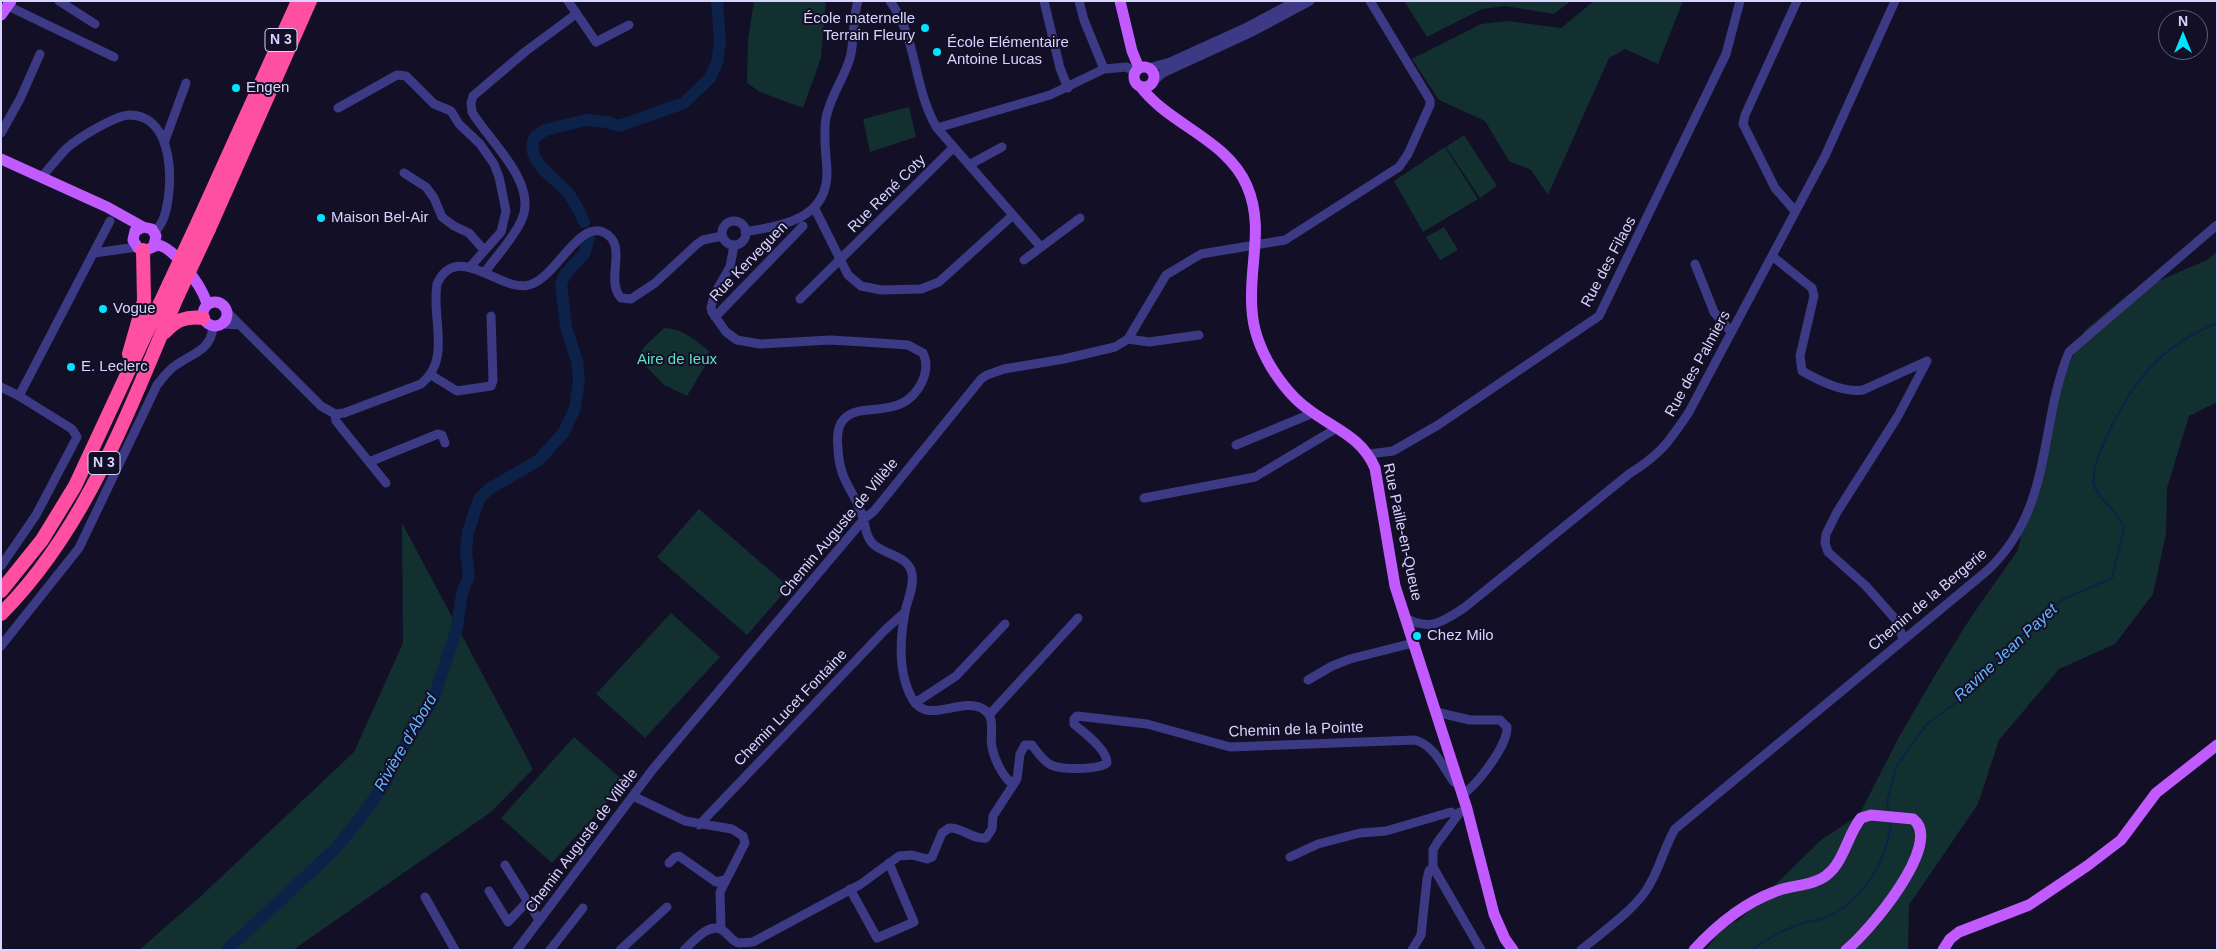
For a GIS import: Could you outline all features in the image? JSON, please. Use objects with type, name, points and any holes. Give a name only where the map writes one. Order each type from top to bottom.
[{"type":"highway","name":"N 3","points":[[203,226],[232,139],[276,52],[298,1]]},
{"type":"highway","name":"N 3","points":[[1,591],[42,540],[75,486],[117,396],[174,290],[310,1]]},
{"type":"highway","points":[[262,65],[276,52]]},
{"type":"highway","points":[[117,396],[144,301],[146,236]]},
{"type":"highway","name":"N 3","points":[[1,614],[40,568],[89,494],[132,403],[174,290]]},
{"type":"highway","points":[[132,403],[164,333],[173,323],[190,316],[213,315]]},
{"type":"main road","points":[[1120,1],[1132,51],[1141,69],[1136,82],[1148,83],[1153,72],[1141,69]]},
{"type":"main road","name":"Rue Paille-en-Queue","points":[[1148,83],[1158,105],[1227,157],[1248,186],[1254,208],[1257,244],[1252,300],[1255,330],[1269,365],[1285,389],[1313,413],[1352,438],[1369,454],[1375,468],[1395,586],[1459,782],[1494,914],[1505,939],[1513,950]]},
{"type":"main road","points":[[1,159],[122,215],[146,236],[178,253],[213,315],[224,306],[227,312]]},
{"type":"main road","points":[[1943,950],[1950,939],[1959,932],[2028,906],[2122,840],[2156,793],[2217,745]]},
{"type":"main road","points":[[1694,950],[1716,926],[1754,902],[1773,892],[1827,875],[1834,867],[1857,822],[1865,816],[1913,819],[1920,828],[1919,847],[1913,862],[1895,895],[1862,936],[1846,950]]},
{"type":"street","points":[[59,1],[95,24]]},
{"type":"street","points":[[568,1],[596,42],[629,25]]},
{"type":"street","name":"Rue Kerveguen","points":[[745,232],[784,225],[806,214],[814,206],[826,184],[826,119],[833,95],[850,57],[858,1]]},
{"type":"street","points":[[890,1],[904,23],[927,111],[937,128],[1040,246]]},
{"type":"street","points":[[1044,1],[1060,68],[1068,88]]},
{"type":"street","points":[[1079,1],[1084,20],[1104,68]]},
{"type":"street","points":[[937,128],[1032,101],[1068,88],[1104,68],[1126,67],[1141,69],[1160,66],[1247,27],[1296,1]]},
{"type":"street","points":[[1148,83],[1168,70],[1250,33],[1310,1]]},
{"type":"street","points":[[1199,335],[1149,342],[1128,339],[1166,276],[1201,254],[1284,240],[1363,188],[1400,167],[1408,154],[1430,105],[1430,100],[1370,1]]},
{"type":"street","name":"Rue des Filaos","points":[[1369,454],[1393,451],[1438,425],[1598,316],[1726,54],[1740,1]]},
{"type":"street","points":[[1795,212],[1775,188],[1743,124],[1745,114],[1797,1]]},
{"type":"street","name":"Rue des Palmiers","points":[[1404,617],[1415,624],[1428,625],[1444,621],[1464,608],[1629,474],[1652,460],[1668,443],[1689,412],[1825,156],[1895,1]]},
{"type":"street","points":[[7,7],[114,57]]},
{"type":"street","points":[[485,272],[522,219],[525,201],[515,170],[472,112],[471,103],[473,96],[526,51],[576,14]]},
{"type":"street","points":[[1,133],[20,99],[40,54]]},
{"type":"street","points":[[338,108],[397,76],[410,78],[434,104],[451,111],[494,164],[506,211],[501,232],[470,268]]},
{"type":"street","points":[[164,143],[186,83]]},
{"type":"street","points":[[42,177],[68,147],[110,122],[129,115],[142,117],[153,125],[164,143],[169,163],[170,186],[165,214],[146,236],[124,248],[94,253]]},
{"type":"street","points":[[969,165],[1002,147]]},
{"type":"street","name":"Rue René Coty","points":[[800,299],[954,148]]},
{"type":"street","points":[[404,173],[426,187],[434,198],[442,217],[469,234],[484,250]]},
{"type":"street","name":"Rue René Coty","points":[[814,206],[848,275],[861,286],[881,290],[921,289],[938,282],[1013,215]]},
{"type":"street","points":[[1024,260],[1040,246],[1080,218]]},
{"type":"street","points":[[19,396],[110,221]]},
{"type":"street","points":[[734,245],[725,242],[722,236],[723,228],[731,222],[742,225],[745,232],[744,239],[734,245],[730,267],[712,300],[712,312],[726,332],[737,340],[746,343],[830,340],[908,345],[923,353],[926,364],[925,376],[918,391],[906,402],[878,410],[853,413],[844,418],[840,425],[838,446],[841,472],[864,519],[867,536],[871,542],[882,551],[904,561],[910,567],[912,583],[901,636],[901,654],[905,678],[915,703],[919,708],[927,710],[974,706],[990,714],[992,726],[991,742],[995,758],[1008,781],[1012,782],[1017,779]]},
{"type":"street","name":"Chemin de la Bergerie","points":[[1581,950],[1644,894],[1654,877],[1667,841],[1675,829],[1988,570],[2009,547],[2033,500],[2047,448],[2060,374],[2069,352],[2217,225]]},
{"type":"street","name":"Rue Kerveguen","points":[[715,317],[803,226]]},
{"type":"street","points":[[227,312],[321,406],[335,414],[344,413],[421,384],[431,376],[438,359],[437,284],[443,274],[449,270],[458,267],[470,268],[485,272],[515,286],[532,285],[548,274],[583,235],[590,231],[602,232],[611,238],[617,253],[614,288],[621,298],[631,300],[655,283],[697,244],[703,240],[722,236]]},
{"type":"street","points":[[1772,256],[1812,288],[1814,296],[1800,356],[1802,371],[1816,379],[1852,391],[1863,390],[1927,361],[1898,416],[1837,512],[1826,534],[1825,543],[1828,552],[1866,586],[1897,621],[1903,639]]},
{"type":"street","points":[[1696,264],[1714,312],[1731,332]]},
{"type":"street","points":[[1,646],[79,548],[157,385],[174,366],[204,349],[209,342],[213,315],[241,325]]},
{"type":"street","points":[[431,376],[457,391],[491,386],[493,381],[491,316]]},
{"type":"street","name":"Chemin Auguste de Villèle","points":[[517,950],[633,796],[864,519],[874,510],[974,387],[987,374],[1004,369],[1100,351],[1128,339]]},
{"type":"street","points":[[1,387],[72,429],[76,437],[36,515],[1,566]]},
{"type":"street","points":[[1236,445],[1313,413]]},
{"type":"street","points":[[335,414],[336,421],[386,483]]},
{"type":"street","points":[[1144,498],[1255,477],[1337,428]]},
{"type":"street","points":[[369,462],[438,434],[442,435],[445,443]]},
{"type":"street","name":"Chemin Lucet Fontaine","points":[[700,825],[885,630],[905,612]]},
{"type":"street","points":[[990,714],[1078,618]]},
{"type":"street","points":[[915,703],[956,676],[1006,624]]},
{"type":"street","points":[[1308,680],[1341,663],[1413,642]]},
{"type":"street","points":[[1436,712],[1470,720],[1500,720],[1507,727],[1503,743],[1474,787],[1462,794]]},
{"type":"street","name":"Chemin de la Pointe","points":[[721,929],[740,946],[753,942],[850,889],[903,855],[932,857],[942,833],[949,828],[958,828],[981,839],[986,838],[992,829],[992,816],[1017,779],[1020,754],[1023,747],[1027,744],[1032,745],[1047,762],[1056,767],[1093,768],[1107,763],[1106,757],[1102,752],[1074,724],[1075,717],[1084,716],[1101,720],[1147,724],[1230,747],[1415,740],[1424,742],[1430,747],[1454,782],[1459,782]]},
{"type":"street","points":[[633,796],[670,815],[700,825],[732,828],[743,836],[745,843],[720,892],[721,929],[707,930],[684,950]]},
{"type":"street","points":[[1467,809],[1456,815],[1433,850],[1433,867],[1481,950]]},
{"type":"street","points":[[1290,857],[1318,844],[1352,835],[1386,831],[1451,812],[1456,815]]},
{"type":"street","points":[[669,862],[679,856],[716,882],[725,880]]},
{"type":"street","points":[[850,889],[877,938],[914,922],[889,863]]},
{"type":"street","points":[[505,865],[526,902],[539,920]]},
{"type":"street","points":[[1412,950],[1421,936],[1427,879],[1429,871],[1433,867]]},
{"type":"street","points":[[489,891],[508,922],[526,902]]},
{"type":"street","points":[[425,897],[455,950]]},
{"type":"street","points":[[620,950],[667,906]]},
{"type":"street","points":[[550,950],[582,908]]},
{"type":"green space","points":[[754,1],[826,1],[821,58],[803,108],[760,92],[747,83],[748,39]]},
{"type":"green space","points":[[1404,1],[1571,1],[1554,14],[1505,6],[1482,9],[1427,37]]},
{"type":"green space","points":[[1594,1],[1683,1],[1658,64],[1625,49],[1609,58],[1548,195],[1531,170],[1509,161],[1485,121],[1439,100],[1412,59],[1481,24],[1507,21],[1561,28]]},
{"type":"green space","points":[[909,107],[916,137],[870,152],[863,119]]},
{"type":"green space","points":[[1464,135],[1497,186],[1480,198],[1446,147]]},
{"type":"green space","points":[[1445,147],[1478,199],[1423,232],[1394,181]]},
{"type":"green space","points":[[1444,227],[1458,250],[1440,260],[1426,237]]},
{"type":"green space","points":[[2217,252],[2217,402],[2189,416],[2167,488],[2166,534],[2153,594],[2115,644],[2059,669],[1999,740],[1978,804],[1909,905],[1908,950],[1706,950],[1715,937],[1711,931],[1739,920],[1821,840],[1859,815],[1898,739],[1932,680],[1971,617],[2018,550],[2049,411],[2084,331],[2130,293],[2207,260]]},
{"type":"green space","name":"Aire de Ieux","points":[[664,328],[682,332],[709,351],[705,366],[687,396],[664,385],[638,358],[643,348]]},
{"type":"green space","points":[[699,509],[789,587],[747,635],[657,557]]},
{"type":"green space","points":[[402,523],[533,769],[491,812],[293,950],[139,950],[201,896],[354,752],[403,643]]},
{"type":"green space","points":[[671,613],[720,657],[645,738],[596,694]]},
{"type":"green space","points":[[574,737],[625,782],[552,863],[501,818]]},
{"type":"waterway","name":"Rivière d'Abord","points":[[584,222],[569,194],[537,161],[533,154],[532,146],[535,137],[545,130],[586,120],[607,122],[619,126],[684,103],[710,78],[717,63],[720,42],[717,1]]},
{"type":"waterway","name":"Rivière d'Abord","points":[[227,950],[335,849],[386,782],[393,764],[433,700],[457,628],[462,593],[469,576],[466,552],[468,532],[479,499],[489,489],[539,460],[564,432],[575,408],[579,379],[577,361],[566,327],[561,284],[566,273],[584,254],[589,238]]},
{"type":"waterway","name":"Ravine Jean Payet","points":[[1889,813],[1887,801],[1896,767],[1926,725],[1958,701],[1998,656],[2062,600],[2112,578],[2124,528],[2118,516],[2099,495],[2094,484],[2096,466],[2102,447],[2127,399],[2150,368],[2179,343],[2217,323]]},
{"type":"waterway","name":"Ravine Jean Payet","points":[[1752,950],[1785,930],[1809,921],[1822,919],[1849,903],[1870,880],[1878,866],[1889,836],[1891,820]]},
{"type":"place","name":"École maternelle Terrain Fleury","points":[[925,28]]},
{"type":"place","name":"École Elémentaire Antoine Lucas","points":[[937,52]]},
{"type":"place","name":"Engen","points":[[236,88]]},
{"type":"place","name":"Maison Bel-Air","points":[[321,218]]},
{"type":"place","name":"Vogue","points":[[103,309]]},
{"type":"place","name":"E. Leclerc","points":[[71,367]]},
{"type":"place","name":"Chez Milo","points":[[1417,636]]}]
